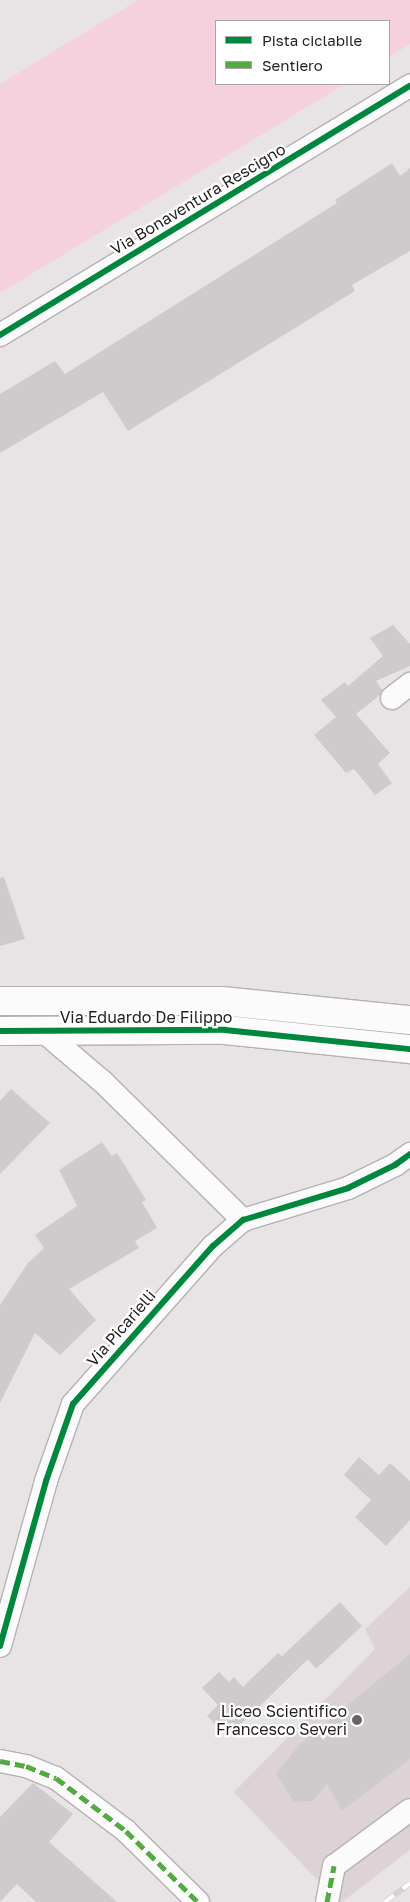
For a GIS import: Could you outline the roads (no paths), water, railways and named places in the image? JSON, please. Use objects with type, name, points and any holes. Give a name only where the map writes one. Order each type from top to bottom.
[{"type":"street","name":"Via Bonaventura Rescigno","points":[[0,335],[410,86]]},
{"type":"street","points":[[392,698],[410,684]]},
{"type":"street","name":"Via Eduardo De Filippo","points":[[0,1001],[222,1001],[410,1020]]},
{"type":"street","name":"Via Eduardo De Filippo","points":[[0,1031],[225,1030],[410,1050]]},
{"type":"street","points":[[43,1031],[103,1082],[243,1220]]},
{"type":"street","name":"Via Picarielli","points":[[0,1646],[46,1481],[73,1404],[213,1246],[243,1220],[348,1188],[395,1165],[410,1154]]},
{"type":"street","points":[[0,1761],[26,1766],[56,1778],[126,1831],[198,1902]]},
{"type":"street","points":[[327,1902],[334,1866],[410,1810]]},
{"type":"railway","points":[[385,1902],[410,1883]]},
{"type":"place","name":"Liceo Scientifico Francesco Severi","points":[[357,1720]]}]
